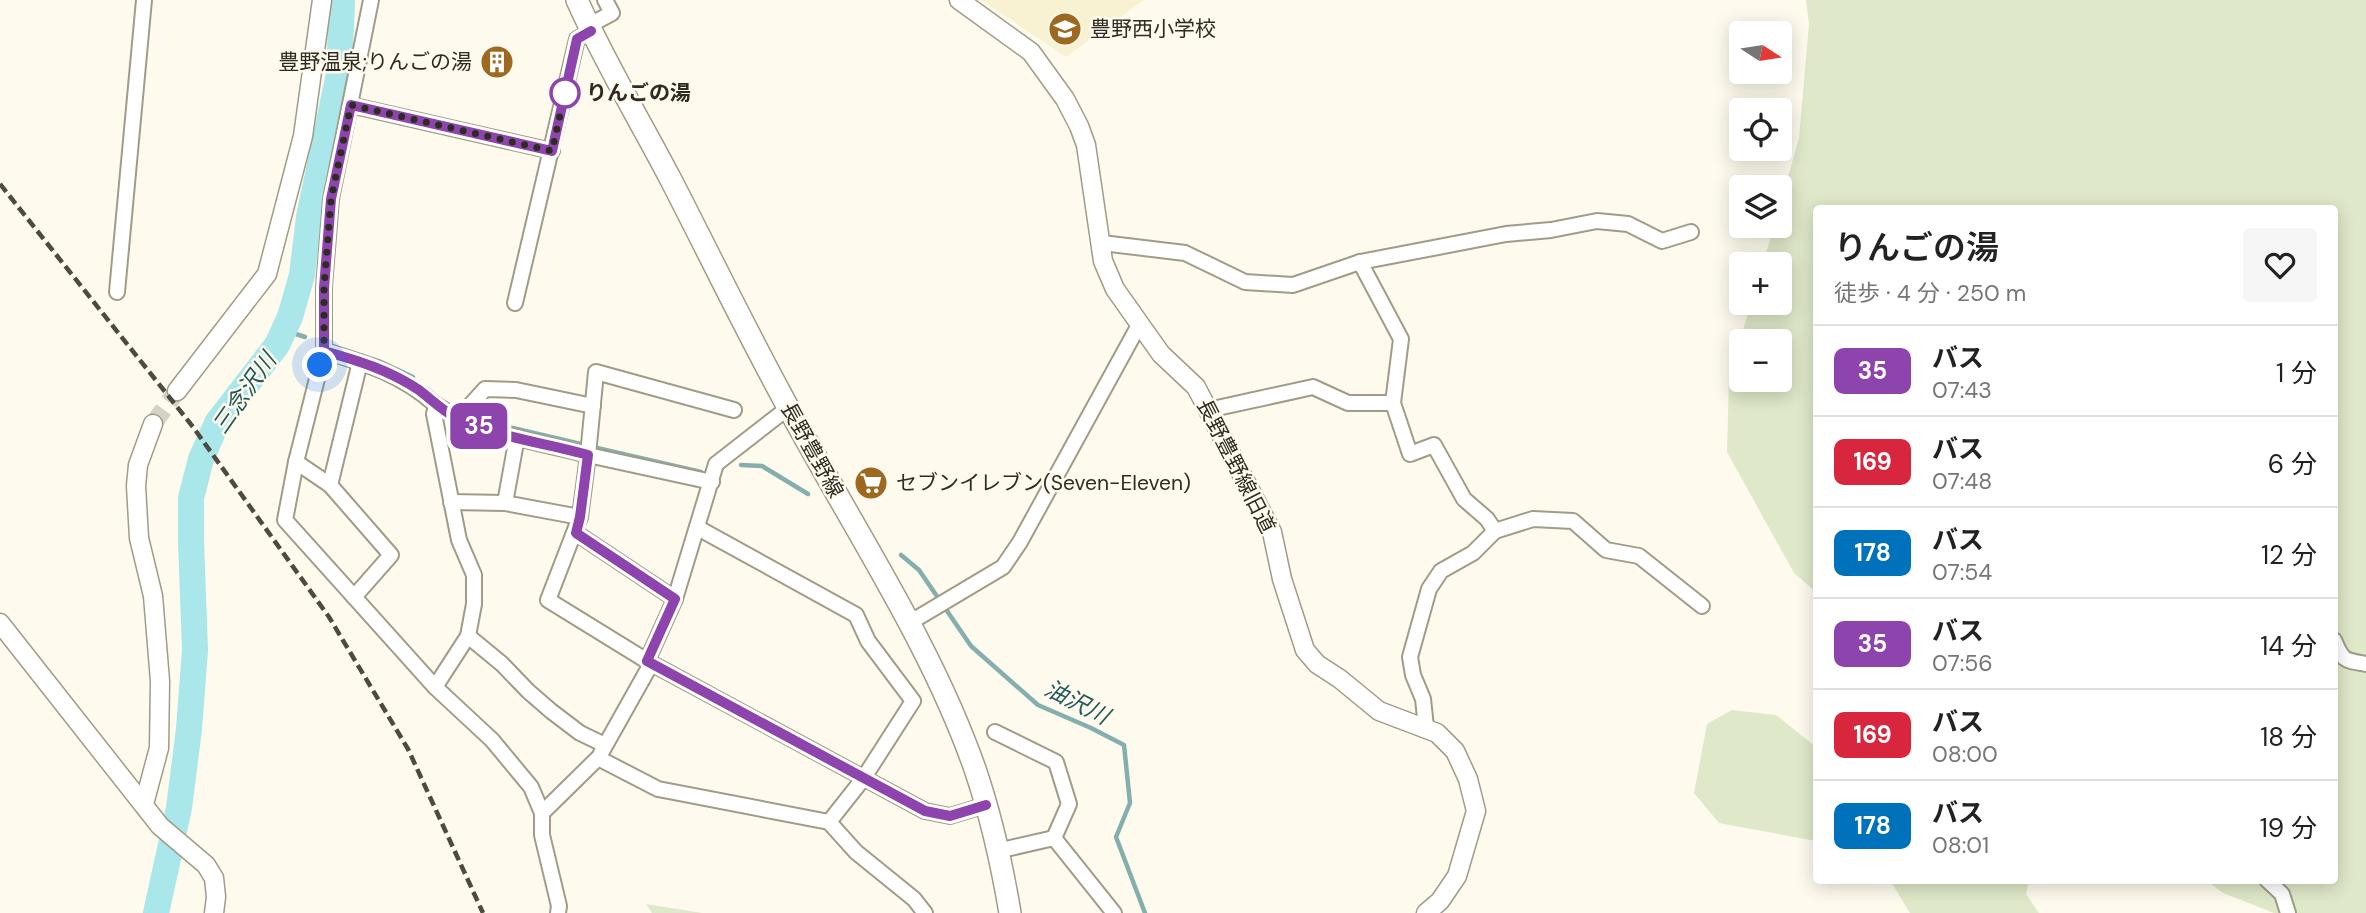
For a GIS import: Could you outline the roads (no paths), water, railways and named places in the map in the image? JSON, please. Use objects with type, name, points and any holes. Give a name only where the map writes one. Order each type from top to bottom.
[{"type":"main road","name":"長野豊野線","points":[[577,0],[788,408],[918,617],[937,677],[986,805],[1010,913]]},
{"type":"street","points":[[117,292],[144,0]]},
{"type":"street","points":[[177,391],[267,274],[303,136],[322,0]]},
{"type":"street","points":[[372,0],[331,199],[324,288],[324,351],[296,462],[285,520],[435,687],[492,740],[531,787],[542,813],[542,835],[559,905],[558,913]]},
{"type":"street","points":[[515,303],[577,39],[612,13],[605,0]]},
{"type":"street","name":"長野豊野線旧道","points":[[959,0],[1031,52],[1065,99],[1086,145],[1103,261],[1115,289],[1161,354],[1196,387],[1272,532],[1282,579],[1305,650],[1317,664],[1379,710],[1426,727],[1437,733],[1455,751],[1468,779],[1476,811],[1457,876],[1440,901],[1426,913]]},
{"type":"street","points":[[351,105],[552,151]]},
{"type":"street","points":[[1102,243],[1185,253],[1245,282],[1293,285],[1360,262],[1597,220],[1628,224],[1662,241],[1691,232]]},
{"type":"street","points":[[1360,262],[1401,339],[1393,403],[1410,454],[1434,445],[1464,499],[1487,519],[1495,531]]},
{"type":"street","points":[[918,617],[1003,567],[1020,542],[1139,325]]},
{"type":"street","points":[[324,351],[382,369],[420,391],[436,405],[517,437],[712,482]]},
{"type":"street","points":[[330,485],[360,362]]},
{"type":"street","points":[[734,410],[596,372],[580,517],[548,600],[649,662],[925,811],[950,816],[986,805]]},
{"type":"street","points":[[1208,410],[1313,387],[1348,403],[1393,403]]},
{"type":"street","points":[[463,415],[485,389],[516,390],[593,406]]},
{"type":"street","points":[[435,687],[468,636],[474,604],[474,575],[458,540],[433,414],[436,405]]},
{"type":"street","points":[[542,813],[602,751],[649,662],[675,599],[716,464],[788,408]]},
{"type":"street","points":[[144,804],[159,748],[160,681],[153,596],[139,538],[136,486],[138,465],[153,424]]},
{"type":"street","points":[[506,503],[517,437]]},
{"type":"street","points":[[296,462],[330,485],[391,555],[354,597]]},
{"type":"street","points":[[451,502],[506,503],[580,517]]},
{"type":"street","points":[[1426,727],[1423,699],[1413,675],[1410,657],[1429,589],[1441,571],[1473,553],[1495,531],[1533,519],[1573,521],[1606,550],[1639,555],[1702,606]]},
{"type":"street","points":[[698,528],[856,615],[868,641],[913,701],[863,779],[829,822]]},
{"type":"street","points":[[576,533],[675,599]]},
{"type":"street","points":[[0,623],[160,826],[191,849],[206,865],[214,878],[214,913]]},
{"type":"street","points":[[468,636],[551,711],[602,751],[658,789],[829,822],[856,852],[914,898],[925,913]]},
{"type":"street","points":[[2338,650],[2341,657],[2352,663],[2366,664]]},
{"type":"street","points":[[995,732],[1056,762],[1069,804],[1054,838]]},
{"type":"street","points":[[998,851],[1054,838]]},
{"type":"street","points":[[1054,838],[1115,913]]},
{"type":"street","points":[[2271,884],[2282,894],[2288,913]]},
{"type":"waterway","name":"三念沢川","points":[[156,913],[179,808],[189,729],[195,650],[191,498],[201,459],[217,423],[277,345],[290,317],[302,275],[309,217],[339,74],[342,0]]},
{"type":"waterway","name":"油沢川","points":[[284,330],[305,337]]},
{"type":"waterway","name":"油沢川","points":[[329,345],[381,362],[413,377]]},
{"type":"waterway","name":"油沢川","points":[[487,422],[585,445]]},
{"type":"waterway","name":"油沢川","points":[[597,448],[701,472]]},
{"type":"waterway","name":"油沢川","points":[[741,465],[762,466],[808,494]]},
{"type":"waterway","name":"油沢川","points":[[901,555],[919,570],[971,646],[1038,705],[1124,745],[1130,803],[1116,837],[1145,913]]},
{"type":"tunnel","points":[[153,424],[177,391]]},
{"type":"railway","points":[[0,184],[193,427],[329,617],[408,749],[483,913]]},
{"type":"place","name":"豊野西小学校","points":[[1065,29]]},
{"type":"place","name":"豊野温泉;りんごの湯","points":[[497,62]]},
{"type":"place","name":"りんごの湯","points":[[565,93]]},
{"type":"place","name":"セブンイレブン(Seven-Eleven)","points":[[871,483]]}]
